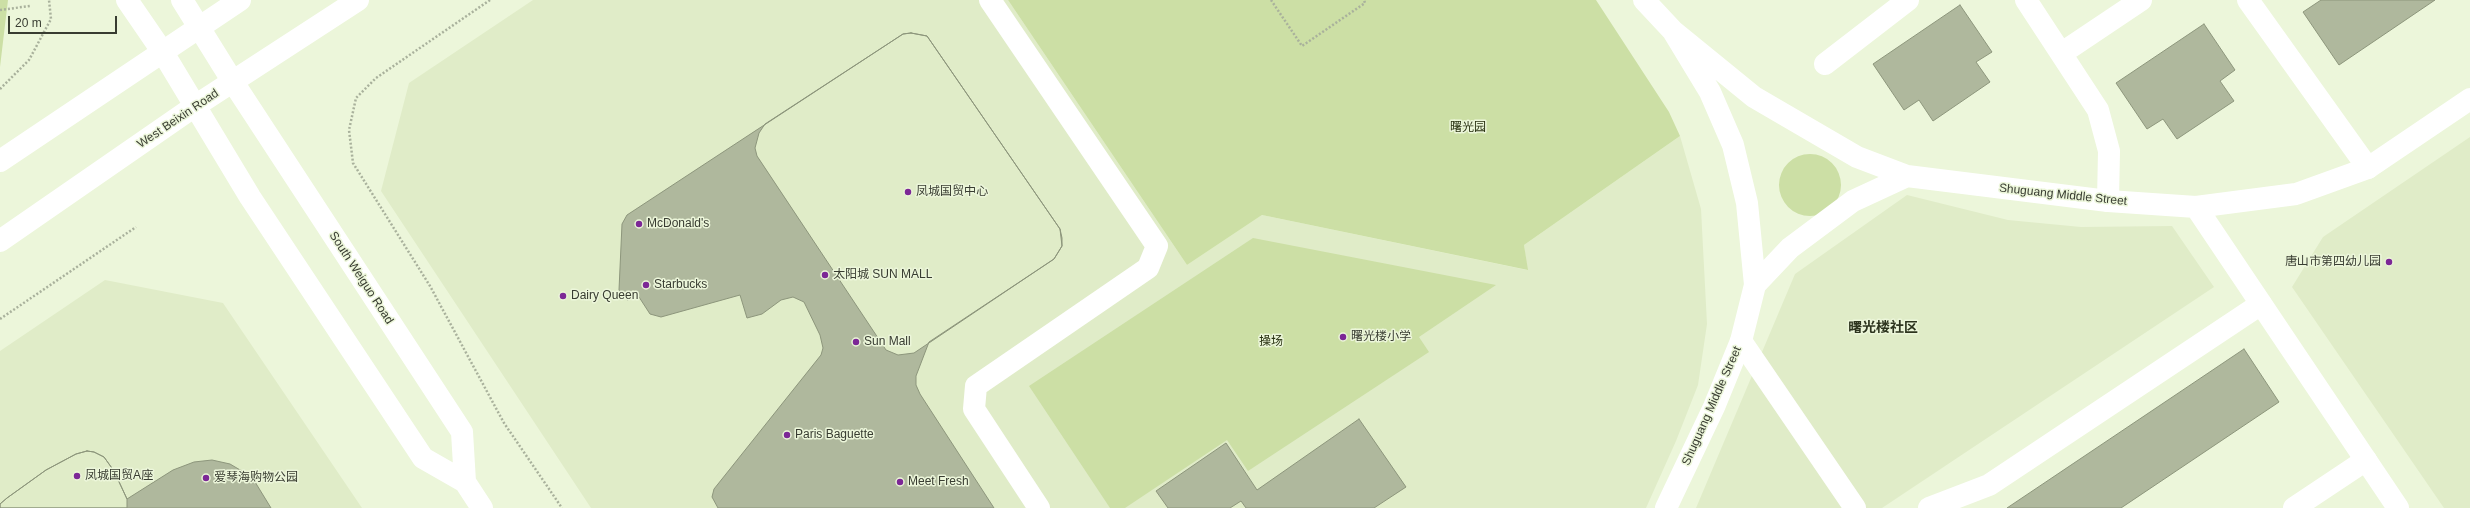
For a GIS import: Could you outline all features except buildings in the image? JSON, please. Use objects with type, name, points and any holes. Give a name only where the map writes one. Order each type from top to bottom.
[{"type":"street","name":"South Weiguo Road","points":[[127,0],[162,51],[250,197],[423,458],[465,482],[482,508]]},
{"type":"street","name":"South Weiguo Road","points":[[182,0],[233,82],[462,432],[465,482]]},
{"type":"street","points":[[0,161],[240,0]]},
{"type":"street","name":"West Beixin Road","points":[[0,241],[194,106],[358,0]]},
{"type":"street","points":[[990,0],[1157,246],[1148,268],[976,386],[974,409],[1039,508]]},
{"type":"street","points":[[1004,0],[1168,244],[1156,274],[987,392],[988,411],[1052,508]]},
{"type":"street","name":"Shuguang Middle Street","points":[[1644,0],[1673,31],[1754,97],[1857,157],[1907,176],[2108,201],[2196,207],[2296,194],[2368,168],[2470,99]]},
{"type":"street","points":[[1825,64],[1908,0]]},
{"type":"street","points":[[2026,0],[2098,110],[2109,151],[2108,201]]},
{"type":"street","points":[[2062,53],[2141,0]]},
{"type":"street","points":[[2248,0],[2368,168]]},
{"type":"street","name":"Shuguang Middle Street","points":[[1666,508],[1714,407],[1741,341],[1755,285],[1747,203],[1733,145],[1710,92],[1673,31]]},
{"type":"street","points":[[1755,285],[1790,248],[1853,201],[1907,176]]},
{"type":"street","points":[[2196,207],[2398,508]]},
{"type":"street","points":[[1929,508],[1989,485],[2261,304]]},
{"type":"street","points":[[1741,341],[1855,508]]},
{"type":"street","points":[[2294,508],[2366,460]]},
{"type":"path","points":[[0,88],[29,60],[51,19],[49,0]]},
{"type":"path","points":[[490,0],[376,78],[356,98],[349,130],[353,163],[430,286],[504,423],[562,508]]},
{"type":"path","points":[[1271,0],[1302,46],[1366,3],[1364,0]]},
{"type":"path","points":[[0,10],[30,6]]},
{"type":"path","points":[[0,319],[136,227]]},
{"type":"shaded area","points":[[533,0],[1008,0],[1187,265],[1262,215],[1527,270],[1524,245],[1680,136],[1701,209],[1707,324],[1698,385],[1676,441],[1646,508],[591,508],[381,191],[409,83]]},
{"type":"shaded area","name":"唐山市第四幼儿园","points":[[2470,137],[2470,508],[2444,508],[2292,287],[2323,237]]},
{"type":"shaded area","points":[[1907,195],[2008,220],[2081,227],[2172,226],[2214,287],[1882,508],[1696,508],[1795,274]]},
{"type":"shaded area","points":[[105,280],[223,303],[362,508],[0,508],[0,351]]},
{"type":"green space","points":[[0,0],[8,0],[0,67]]},
{"type":"green space","name":"曙光园","points":[[1008,0],[1596,0],[1669,112],[1680,136],[1524,245],[1528,270],[1262,215],[1187,265]]},
{"type":"green space","points":[[1804,154],[1816,154],[1832,163],[1839,173],[1841,185],[1839,197],[1832,207],[1816,216],[1804,216],[1793,211],[1784,202],[1779,191],[1779,179],[1784,168],[1793,159]]},
{"type":"green space","name":"操场","points":[[1253,238],[1496,285],[1419,337],[1429,352],[1248,471],[1227,440],[1125,508],[1110,508],[1029,386]]},
{"type":"place","name":"凤城国贸中心","points":[[908,192]]},
{"type":"place","name":"McDonald's","points":[[639,224]]},
{"type":"place","name":"唐山市第四幼儿园","points":[[2389,262]]},
{"type":"place","name":"太阳城 SUN MALL","points":[[825,275]]},
{"type":"place","name":"Starbucks","points":[[646,285]]},
{"type":"place","name":"Dairy Queen","points":[[563,296]]},
{"type":"place","name":"曙光楼小学","points":[[1343,337]]},
{"type":"place","name":"Sun Mall","points":[[856,342]]},
{"type":"place","name":"Paris Baguette","points":[[787,435]]},
{"type":"place","name":"凤城国贸A座","points":[[77,476]]},
{"type":"place","name":"爱琴海购物公园","points":[[206,478]]},
{"type":"place","name":"Meet Fresh","points":[[900,482]]},
{"type":"district","name":"曙光楼社区","points":[[1883,328]]}]
